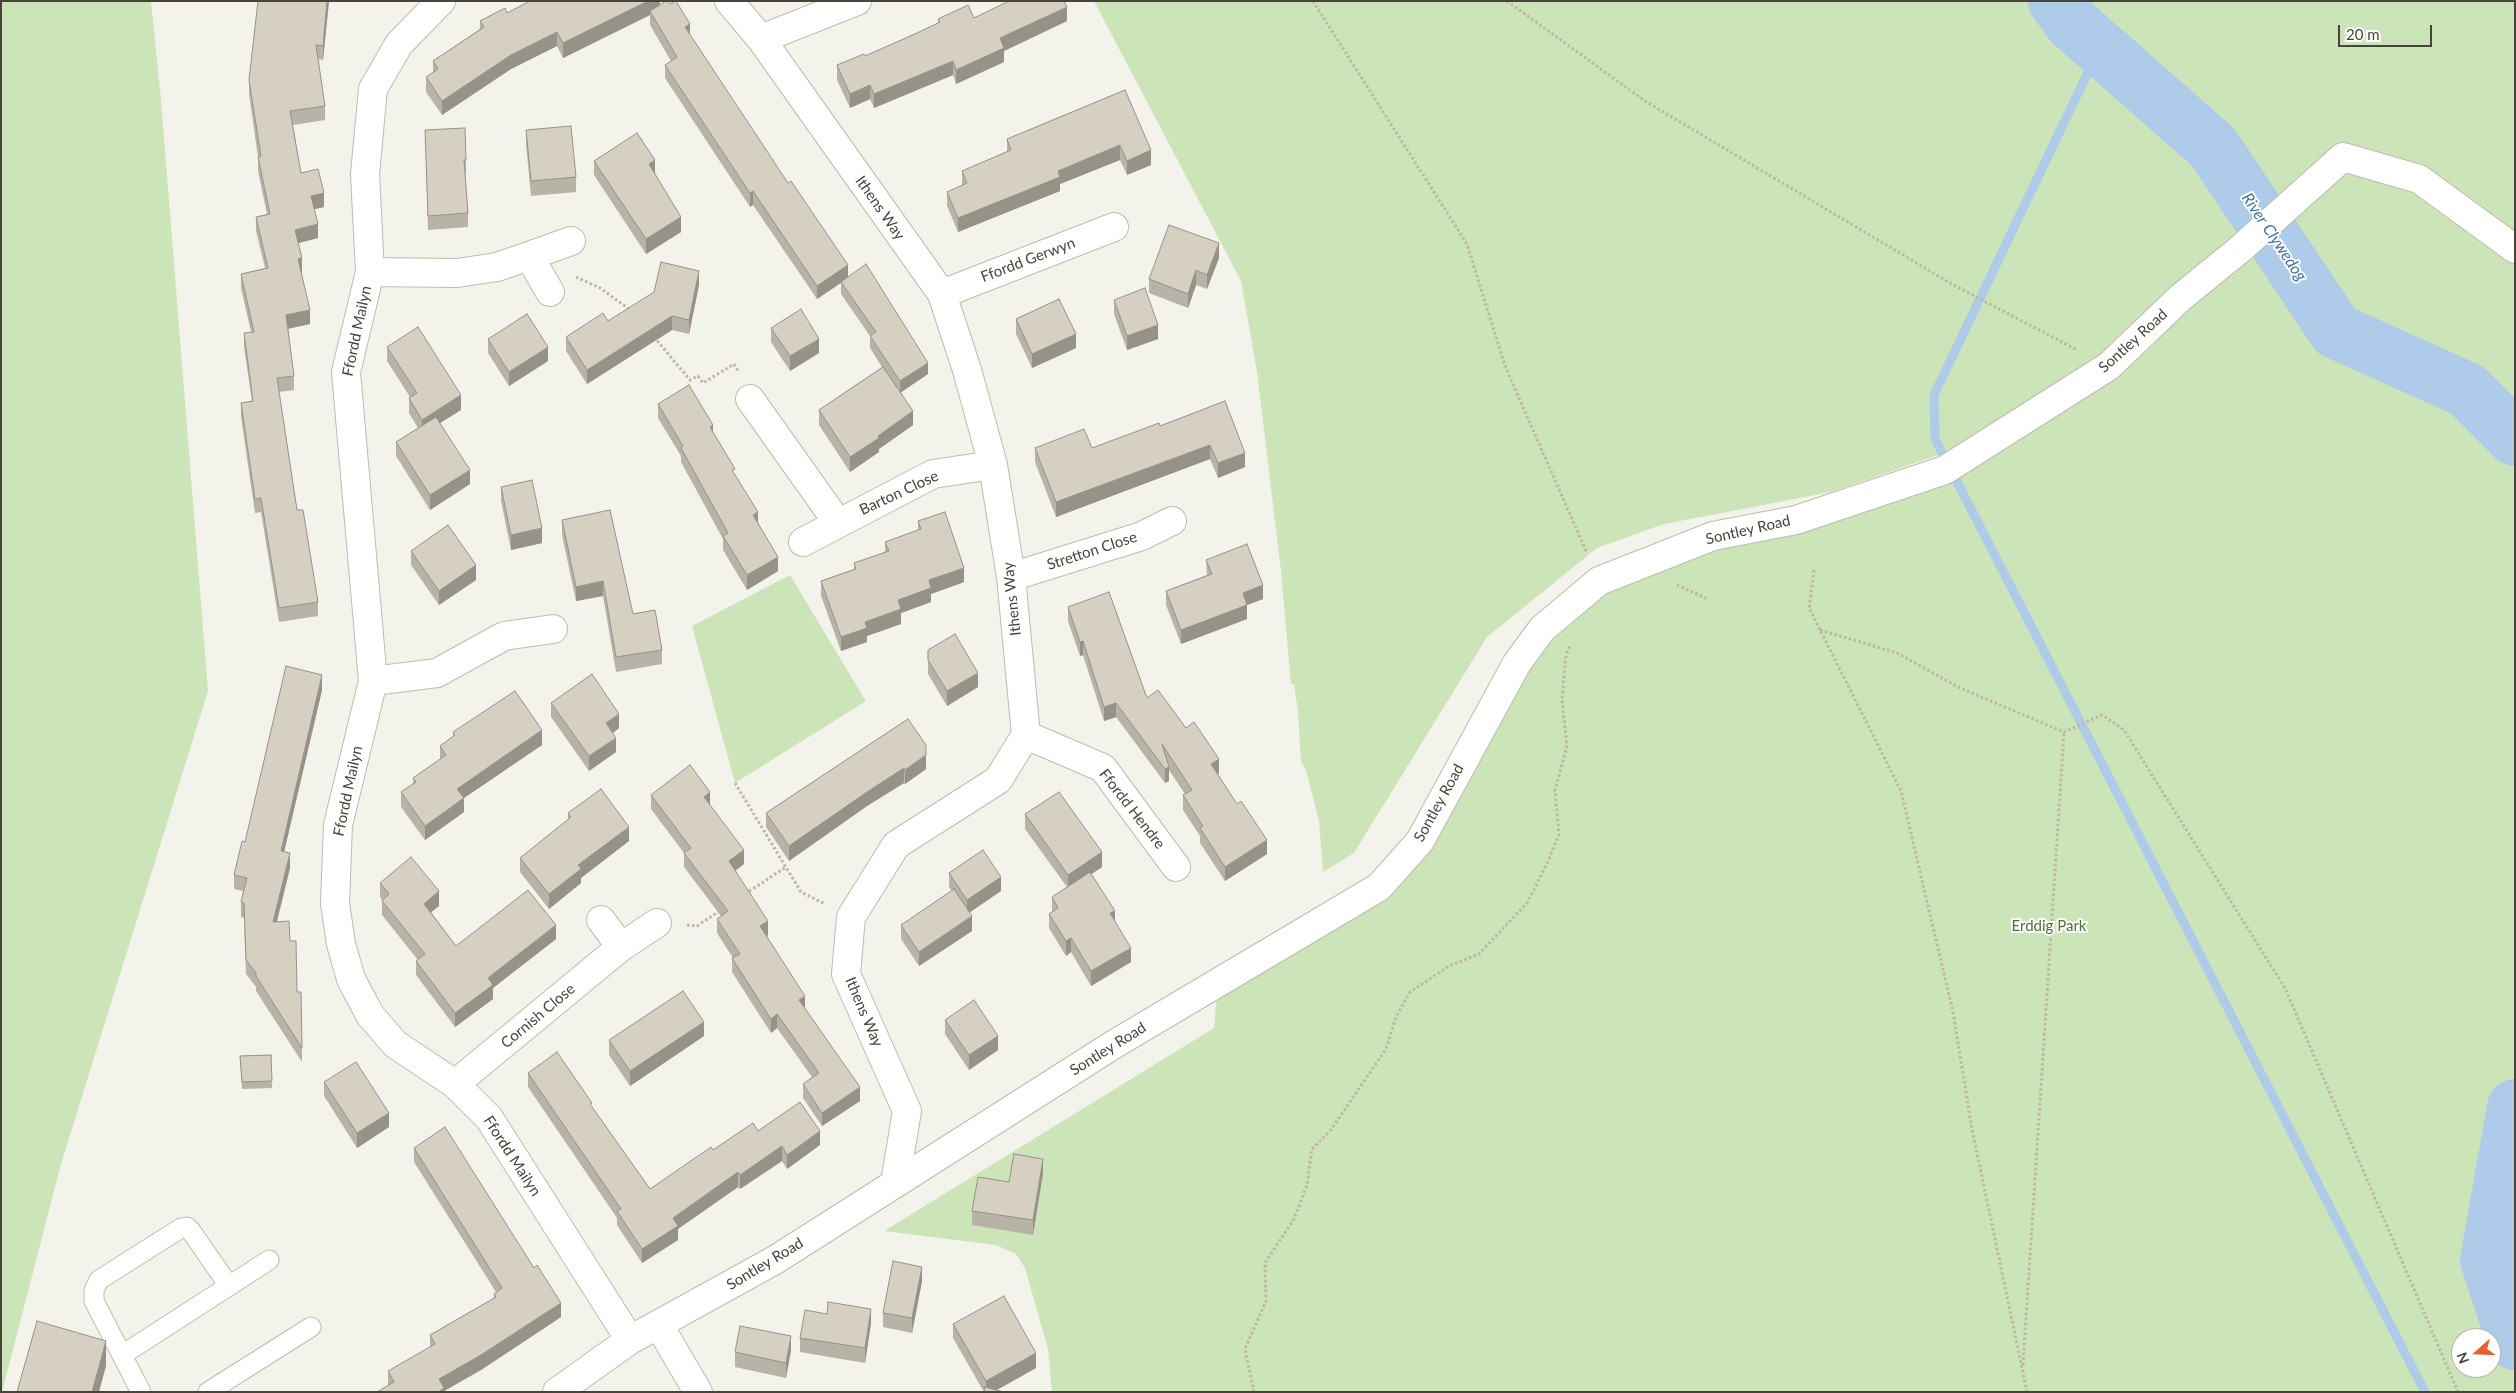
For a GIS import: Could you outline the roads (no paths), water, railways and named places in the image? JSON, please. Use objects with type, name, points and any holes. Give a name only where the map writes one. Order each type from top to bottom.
[{"type":"street","name":"Ffordd Mailyn","points":[[441,1],[399,44],[373,89],[365,174],[370,272],[346,372],[373,681],[338,825],[335,903],[341,944],[351,979],[370,1015],[395,1044],[456,1084],[490,1118],[630,1340]]},
{"type":"street","name":"Ithens Way","points":[[728,1],[761,39],[942,294],[967,370],[993,465],[1011,577],[1026,735],[998,780],[896,845],[850,917],[846,974],[908,1111],[895,1183]]},
{"type":"street","points":[[761,39],[856,1]]},
{"type":"street","name":"Sontley Road","points":[[557,1392],[630,1340],[775,1260],[1112,1045],[1379,887],[1420,841],[1517,663],[1542,629],[1599,581],[1714,536],[1796,520],[1953,465],[2109,366],[2180,298],[2239,250],[2343,157],[2419,179],[2515,249]]},
{"type":"street","name":"Ffordd Gerwyn","points":[[942,294],[1114,227]]},
{"type":"street","points":[[370,272],[457,273],[497,266],[571,241]]},
{"type":"street","points":[[529,256],[550,292]]},
{"type":"street","points":[[750,399],[838,523]]},
{"type":"street","name":"Barton Close","points":[[803,542],[933,474],[993,465]]},
{"type":"street","name":"Stretton Close","points":[[1011,577],[1142,536],[1172,521]]},
{"type":"street","points":[[373,681],[437,673],[504,636],[553,630]]},
{"type":"street","name":"Ffordd Hendre","points":[[1026,735],[1103,768],[1176,867]]},
{"type":"street","points":[[602,920],[621,948]]},
{"type":"street","name":"Cornish Close","points":[[456,1084],[621,948],[658,923]]},
{"type":"street","points":[[659,1325],[698,1392]]},
{"type":"lane","points":[[140,1392],[94,1301],[95,1285],[107,1275],[181,1228],[187,1227],[229,1286]]},
{"type":"lane","points":[[122,1354],[269,1260]]},
{"type":"lane","points":[[208,1392],[312,1327]]},
{"type":"waterway","name":"River Clywedog","points":[[2056,1],[2072,23],[2213,147],[2336,331],[2467,390],[2515,438]]},
{"type":"waterway","points":[[2100,47],[1934,395],[1935,439],[2425,1392]]},
{"type":"waterway","name":"River Clywedog","points":[[2515,1107],[2488,1260],[2515,1342]]},
{"type":"park label","name":"Erddig Park","points":[[2049,926]]}]
